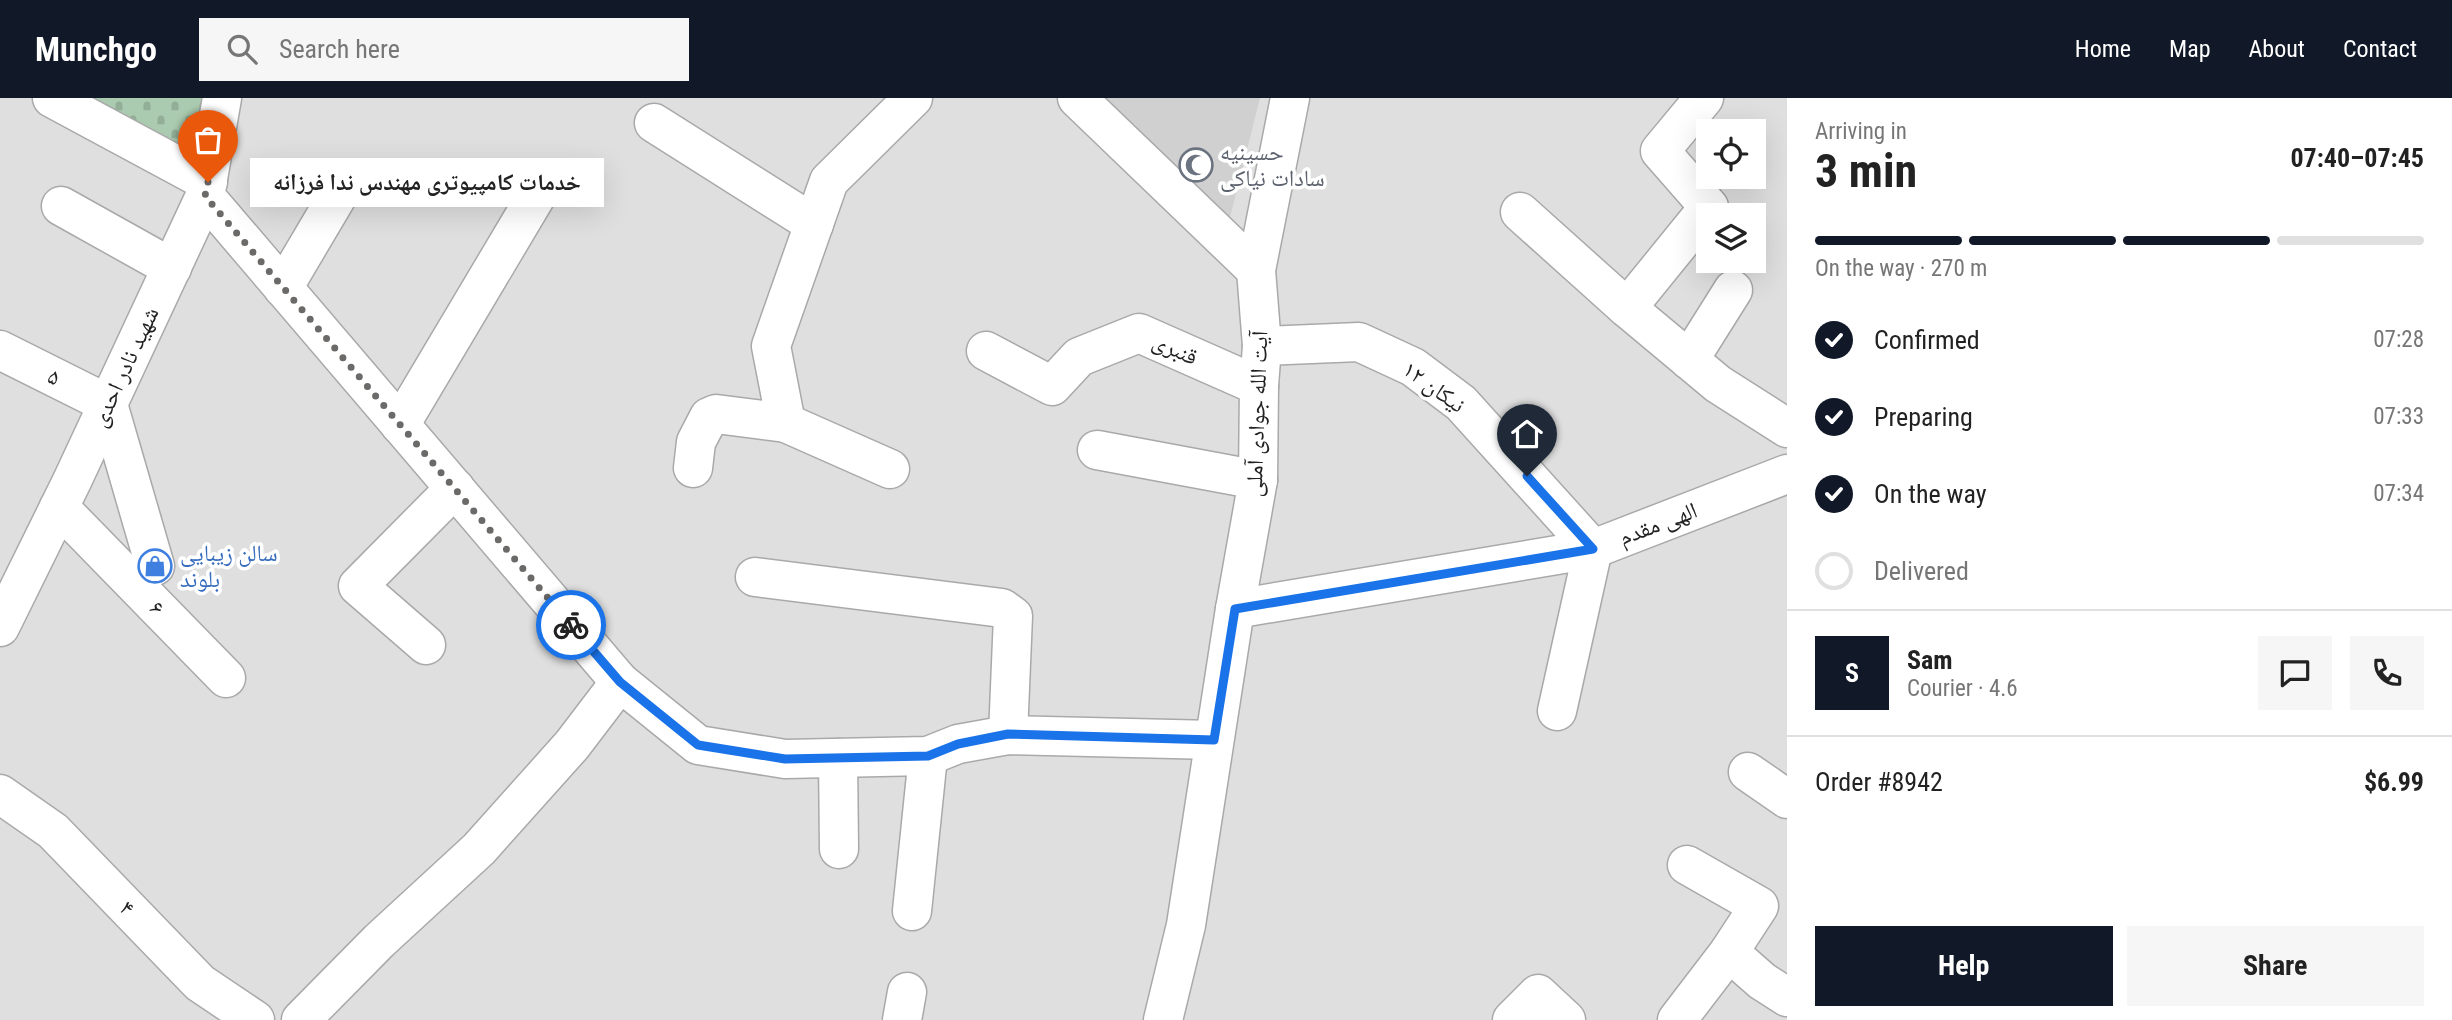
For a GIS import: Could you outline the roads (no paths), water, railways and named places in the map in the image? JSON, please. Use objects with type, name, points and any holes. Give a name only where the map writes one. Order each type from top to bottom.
[{"type":"street","points":[[52,98],[206,189],[283,288],[620,682],[698,745],[785,759],[928,756],[958,744],[1008,734],[1214,740]]},
{"type":"street","name":"شهید نادر احدی","points":[[0,627],[172,268],[206,189],[222,98]]},
{"type":"street","points":[[786,423],[771,346],[829,181],[913,98]]},
{"type":"street","points":[[1077,98],[1256,270]]},
{"type":"street","name":"آیت الله جوادی آملی","points":[[1163,1020],[1186,925],[1235,609],[1258,480],[1262,346],[1256,270],[1290,98]]},
{"type":"street","points":[[1627,308],[1709,207],[1660,151],[1704,98]]},
{"type":"street","points":[[654,123],[814,224]]},
{"type":"street","points":[[400,425],[544,183]]},
{"type":"street","points":[[283,288],[338,195]]},
{"type":"street","points":[[61,206],[172,268]]},
{"type":"street","points":[[1520,212],[1627,308],[1718,384],[1787,428]]},
{"type":"street","points":[[1689,360],[1734,290]]},
{"type":"street","name":"قنبری","points":[[986,351],[1052,386],[1079,357],[1139,333],[1259,386]]},
{"type":"street","name":"نیکان ۱۲","points":[[1262,346],[1359,342],[1413,367],[1461,403],[1593,549]]},
{"type":"street","name":"۵","points":[[0,350],[108,404]]},
{"type":"street","points":[[108,404],[155,566]]},
{"type":"street","points":[[693,468],[696,442],[709,417],[716,414],[786,423],[890,469]]},
{"type":"street","points":[[1097,450],[1258,480]]},
{"type":"street","name":"الهی مقدم","points":[[1235,609],[1593,549],[1787,474]]},
{"type":"street","points":[[426,645],[358,586],[454,488]]},
{"type":"street","name":"۶","points":[[59,508],[226,678]]},
{"type":"street","points":[[1557,711],[1593,549]]},
{"type":"street","points":[[755,577],[1009,611],[1013,616],[1008,734]]},
{"type":"street","points":[[301,1020],[379,941],[479,849],[572,745],[620,682]]},
{"type":"street","points":[[912,911],[928,756]]},
{"type":"street","points":[[838,758],[839,849]]},
{"type":"street","points":[[1748,772],[1787,799]]},
{"type":"street","name":"۴","points":[[0,794],[53,831],[200,983],[255,1020]]},
{"type":"street","points":[[1676,1020],[1729,952],[1759,906],[1687,865]]},
{"type":"street","points":[[1729,952],[1762,981],[1787,997]]},
{"type":"street","points":[[1512,1020],[1538,994],[1566,1020]]},
{"type":"place","name":"حسینیه سادات نیاکی","points":[[1196,165]]},
{"type":"place","name":"خدمات کامپیوتری مهندس ندا فرزانه","points":[[208,182]]},
{"type":"place","name":"سالن زیبایی بلوند","points":[[155,566]]}]
